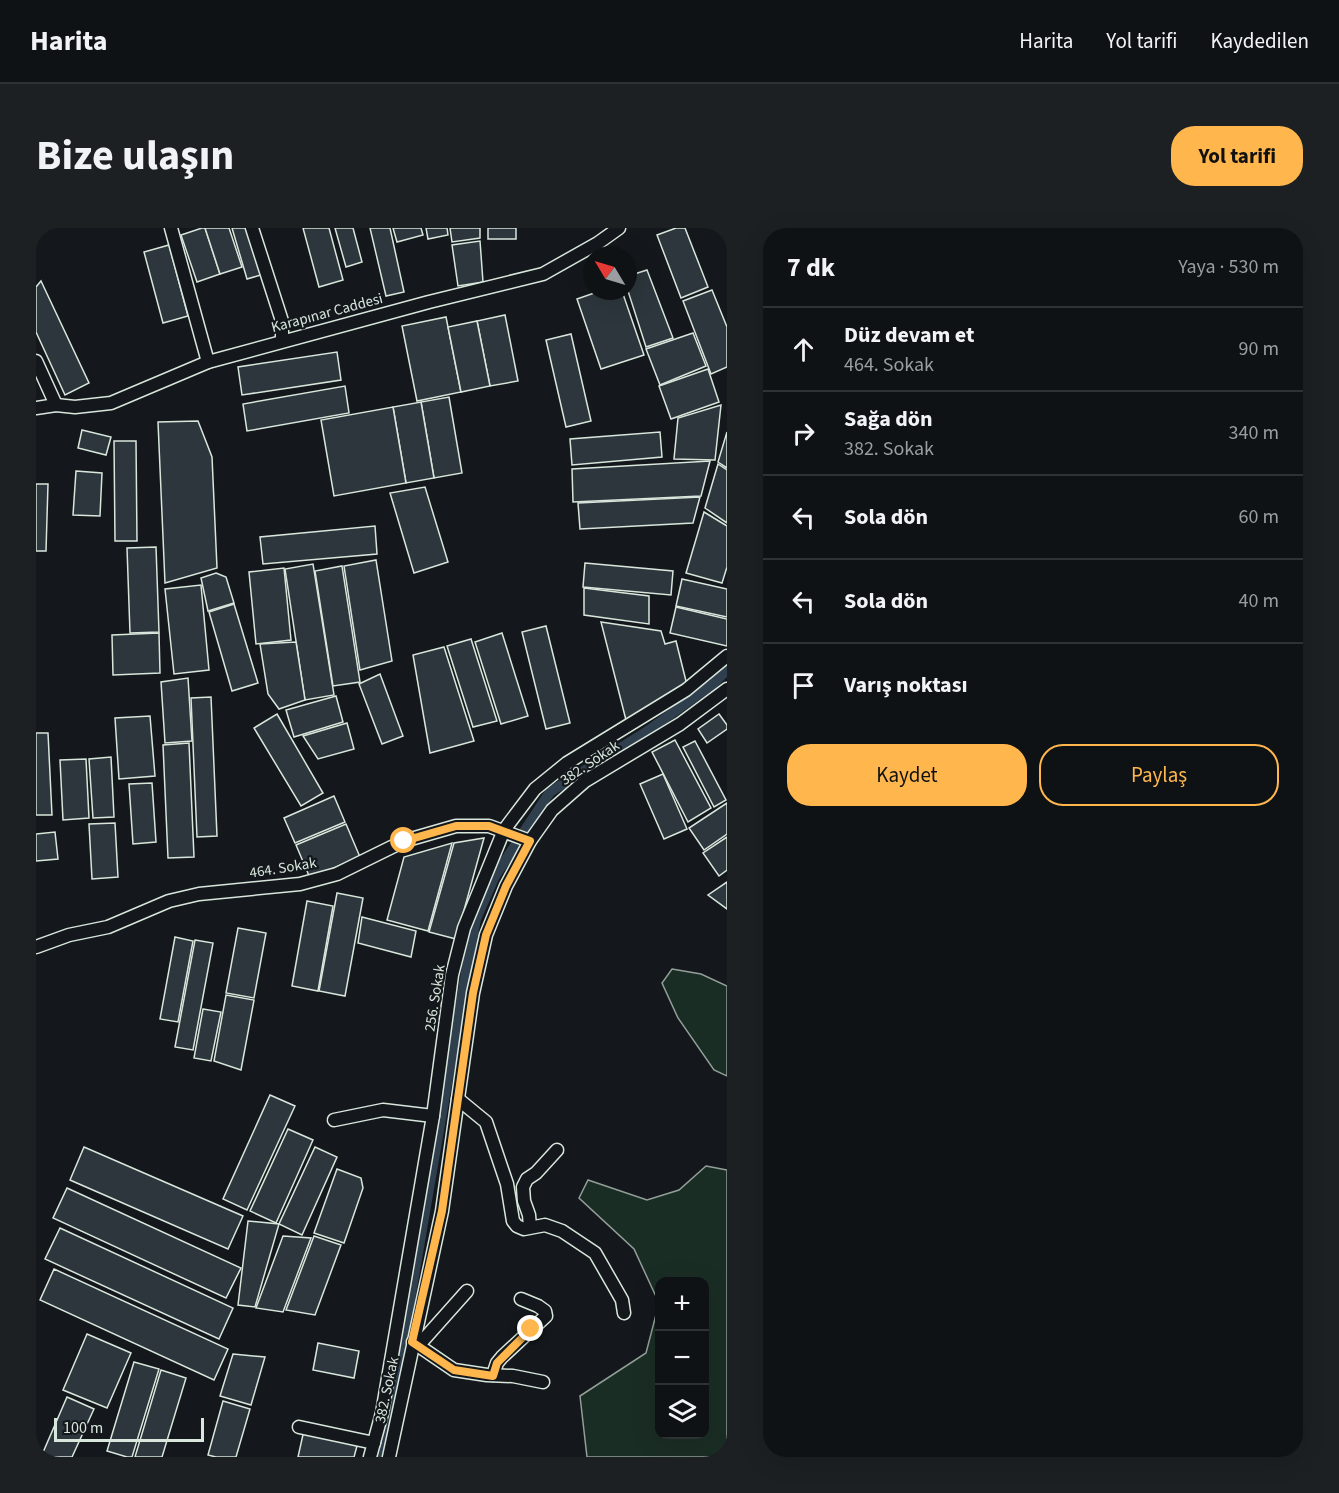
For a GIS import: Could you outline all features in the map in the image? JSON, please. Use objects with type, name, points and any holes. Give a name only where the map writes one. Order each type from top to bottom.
[{"type":"street","points":[[171,228],[208,362]]},
{"type":"street","points":[[252,228],[282,321],[282,340]]},
{"type":"street","name":"Karapınar Caddesi","points":[[36,408],[111,403],[208,362],[282,340],[543,274],[598,243],[619,228]]},
{"type":"street","points":[[36,360],[56,405]]},
{"type":"street","name":"256. Sokak","points":[[370,1457],[382,1413],[433,1116],[452,975],[464,928],[508,832],[535,789],[567,764],[686,690],[727,657]]},
{"type":"street","name":"382. Sokak","points":[[389,1457],[416,1344],[442,1211],[473,993],[486,935],[506,886],[530,840],[552,810],[585,781],[680,724],[727,689]]},
{"type":"street","name":"464. Sokak","points":[[36,947],[69,935],[108,927],[169,901],[199,894],[300,884],[337,874],[404,841],[456,826],[489,826],[530,840]]},
{"type":"street","points":[[458,1099],[486,1122],[507,1184],[513,1221],[516,1226],[524,1229],[545,1226],[562,1231],[595,1253],[622,1300],[624,1312]]},
{"type":"street","points":[[334,1120],[383,1110],[433,1116]]},
{"type":"street","points":[[530,1227],[530,1215],[524,1201],[523,1187],[527,1179],[536,1173],[557,1150]]},
{"type":"street","points":[[467,1291],[416,1344],[454,1370],[493,1376],[513,1376],[543,1383]]},
{"type":"street","points":[[493,1376],[497,1363],[502,1357],[546,1316],[545,1311],[538,1306],[521,1299]]},
{"type":"street","points":[[300,1427],[374,1443]]},
{"type":"green space","points":[[672,969],[701,974],[727,986],[727,1076],[714,1070],[678,1018],[662,983]]},
{"type":"green space","points":[[706,1166],[727,1170],[727,1457],[587,1457],[580,1396],[646,1353],[655,1318],[655,1439],[709,1439],[709,1277],[655,1277],[655,1294],[634,1249],[579,1198],[588,1180],[647,1200],[679,1190]]},
{"type":"building","points":[[205,228],[220,274],[197,282],[181,235]]},
{"type":"building","points":[[205,228],[229,228],[242,267],[220,274]]},
{"type":"building","points":[[232,228],[251,228],[264,274],[247,279]]},
{"type":"building","points":[[303,228],[329,228],[343,280],[319,287]]},
{"type":"building","points":[[335,228],[353,228],[362,262],[346,267]]},
{"type":"building","points":[[370,228],[390,228],[404,292],[386,296]]},
{"type":"building","points":[[393,228],[421,228],[423,235],[397,242]]},
{"type":"building","points":[[426,228],[447,228],[448,235],[428,239]]},
{"type":"building","points":[[450,228],[480,228],[480,238],[452,242]]},
{"type":"building","points":[[488,228],[516,228],[516,239],[488,239]]},
{"type":"building","points":[[676,228],[685,228],[708,287],[681,298],[657,235]]},
{"type":"building","points":[[480,241],[483,282],[458,286],[452,245]]},
{"type":"building","points":[[169,245],[188,316],[163,323],[144,252]]},
{"type":"building","points":[[647,270],[673,338],[646,347],[631,300],[637,300],[637,273]]},
{"type":"building","points":[[41,281],[89,383],[65,395],[36,332],[36,287]]},
{"type":"building","points":[[712,290],[727,327],[727,367],[711,374],[683,301]]},
{"type":"building","points":[[583,297],[583,300],[625,300],[644,355],[601,369],[577,299]]},
{"type":"building","points":[[505,315],[518,381],[490,386],[477,321]]},
{"type":"building","points":[[446,317],[461,392],[417,401],[402,326]]},
{"type":"building","points":[[477,321],[490,386],[461,392],[448,327]]},
{"type":"building","points":[[693,333],[706,366],[660,385],[646,349]]},
{"type":"building","points":[[571,334],[591,421],[566,427],[546,340]]},
{"type":"building","points":[[337,352],[341,380],[242,395],[238,367]]},
{"type":"building","points":[[708,369],[719,402],[671,419],[659,386]]},
{"type":"building","points":[[345,386],[349,413],[247,431],[243,404]]},
{"type":"building","points":[[449,397],[462,473],[434,478],[421,402]]},
{"type":"building","points":[[421,402],[434,478],[406,483],[393,407]]},
{"type":"building","points":[[721,405],[715,460],[674,459],[678,418]]},
{"type":"building","points":[[393,407],[406,483],[334,496],[321,420]]},
{"type":"building","points":[[198,421],[212,457],[217,568],[165,583],[158,422]]},
{"type":"building","points":[[82,430],[111,437],[106,455],[78,448]]},
{"type":"building","points":[[660,432],[662,457],[572,465],[570,439]]},
{"type":"building","points":[[727,432],[727,468],[718,462]]},
{"type":"building","points":[[114,441],[136,441],[137,541],[115,541]]},
{"type":"building","points":[[710,461],[701,496],[573,502],[572,469]]},
{"type":"building","points":[[718,464],[727,470],[727,523],[705,508]]},
{"type":"building","points":[[76,471],[102,473],[100,516],[73,515]]},
{"type":"building","points":[[36,484],[48,484],[46,551],[36,551]]},
{"type":"building","points":[[425,487],[448,562],[414,573],[390,493]]},
{"type":"building","points":[[700,497],[693,523],[580,529],[578,503]]},
{"type":"building","points":[[704,512],[727,526],[727,567],[722,583],[686,573]]},
{"type":"building","points":[[375,526],[377,554],[263,564],[260,537]]},
{"type":"building","points":[[156,547],[159,632],[130,633],[127,548]]},
{"type":"building","points":[[376,560],[392,661],[360,670],[344,566]]},
{"type":"building","points":[[585,563],[673,571],[671,595],[583,587]]},
{"type":"building","points":[[313,564],[334,695],[305,700],[285,569]]},
{"type":"building","points":[[342,566],[360,682],[333,686],[315,571]]},
{"type":"building","points":[[284,568],[291,640],[256,644],[249,572]]},
{"type":"building","points":[[216,573],[226,577],[234,603],[208,611],[201,578]]},
{"type":"building","points":[[682,579],[727,589],[727,617],[676,606]]},
{"type":"building","points":[[201,585],[209,670],[174,674],[165,589]]},
{"type":"building","points":[[584,588],[649,596],[649,624],[584,615]]},
{"type":"building","points":[[234,604],[258,683],[232,691],[209,612]]},
{"type":"building","points":[[676,607],[727,619],[727,646],[670,633]]},
{"type":"building","points":[[601,622],[661,631],[665,644],[676,641],[687,685],[627,724]]},
{"type":"building","points":[[546,626],[570,723],[546,729],[522,632]]},
{"type":"building","points":[[159,633],[160,673],[113,675],[112,635]]},
{"type":"building","points":[[502,633],[528,716],[501,724],[475,642]]},
{"type":"building","points":[[471,639],[497,721],[473,727],[447,646]]},
{"type":"building","points":[[296,642],[305,700],[279,709],[268,694],[260,644]]},
{"type":"building","points":[[444,647],[474,741],[430,753],[413,655]]},
{"type":"building","points":[[380,674],[403,736],[382,744],[359,684]]},
{"type":"building","points":[[188,678],[192,741],[165,743],[161,682]]},
{"type":"building","points":[[336,696],[343,722],[294,737],[286,710]]},
{"type":"building","points":[[211,697],[217,836],[197,837],[191,698]]},
{"type":"building","points":[[277,714],[323,793],[301,806],[254,728]]},
{"type":"building","points":[[719,714],[727,725],[727,729],[707,743],[698,729]]},
{"type":"building","points":[[150,716],[155,776],[119,779],[115,718]]},
{"type":"building","points":[[347,723],[354,749],[318,759],[303,736]]},
{"type":"building","points":[[36,733],[48,733],[52,815],[36,815]]},
{"type":"building","points":[[675,740],[711,808],[688,822],[652,752]]},
{"type":"building","points":[[695,741],[726,800],[714,807],[683,747]]},
{"type":"building","points":[[189,743],[194,857],[168,858],[163,745]]},
{"type":"building","points":[[111,757],[114,817],[93,818],[89,759]]},
{"type":"building","points":[[86,759],[89,818],[63,820],[60,760]]},
{"type":"building","points":[[663,774],[687,829],[664,839],[640,784]]},
{"type":"building","points":[[152,783],[156,842],[133,844],[129,784]]},
{"type":"building","points":[[334,796],[345,822],[295,843],[284,818]]},
{"type":"building","points":[[727,803],[727,834],[704,850],[689,828]]},
{"type":"building","points":[[115,823],[118,877],[92,879],[89,824]]},
{"type":"building","points":[[346,824],[360,857],[310,878],[296,845]]},
{"type":"building","points":[[55,832],[58,859],[36,861],[36,834]]},
{"type":"building","points":[[727,837],[727,870],[719,876],[703,853]]},
{"type":"building","points":[[484,838],[456,939],[429,932],[454,843]]},
{"type":"building","points":[[452,843],[428,931],[387,920],[404,857]]},
{"type":"building","points":[[727,882],[727,909],[708,895]]},
{"type":"building","points":[[337,893],[363,898],[345,996],[319,991]]},
{"type":"building","points":[[307,901],[333,906],[318,991],[292,986]]},
{"type":"building","points":[[362,917],[416,931],[411,957],[358,943]]},
{"type":"building","points":[[238,928],[266,933],[254,998],[226,993]]},
{"type":"building","points":[[175,937],[193,941],[178,1022],[160,1019]]},
{"type":"building","points":[[195,940],[213,943],[193,1050],[175,1047]]},
{"type":"building","points":[[226,995],[254,1000],[241,1070],[214,1061]]},
{"type":"building","points":[[203,1009],[221,1012],[211,1061],[194,1058]]},
{"type":"building","points":[[270,1095],[295,1106],[247,1210],[223,1199]]},
{"type":"building","points":[[288,1129],[313,1140],[276,1223],[250,1211]]},
{"type":"building","points":[[84,1147],[243,1216],[228,1249],[70,1180]]},
{"type":"building","points":[[315,1147],[337,1157],[302,1235],[279,1224]]},
{"type":"building","points":[[337,1169],[361,1178],[363,1188],[344,1243],[314,1233]]},
{"type":"building","points":[[67,1188],[241,1268],[226,1298],[53,1218]]},
{"type":"building","points":[[248,1221],[279,1224],[255,1307],[238,1305]]},
{"type":"building","points":[[60,1228],[233,1308],[219,1339],[45,1259]]},
{"type":"building","points":[[283,1236],[311,1238],[283,1312],[256,1308]]},
{"type":"building","points":[[314,1236],[341,1245],[315,1315],[286,1310]]},
{"type":"building","points":[[54,1269],[228,1349],[214,1380],[40,1300]]},
{"type":"building","points":[[87,1334],[131,1353],[107,1408],[63,1390]]},
{"type":"building","points":[[318,1343],[359,1351],[354,1378],[313,1370]]},
{"type":"building","points":[[233,1354],[265,1357],[251,1405],[220,1396]]},
{"type":"building","points":[[134,1362],[159,1369],[132,1457],[127,1457],[107,1451]]},
{"type":"building","points":[[161,1370],[186,1378],[162,1457],[135,1457]]},
{"type":"building","points":[[67,1397],[94,1409],[72,1457],[41,1457]]},
{"type":"building","points":[[223,1401],[250,1409],[236,1457],[208,1455]]},
{"type":"building","points":[[304,1430],[357,1446],[354,1457],[298,1457]]},
{"type":"waterway","points":[[378,1457],[400,1358],[476,919],[495,876],[550,792],[646,732],[713,684],[727,670]]},
{"type":"route","points":[[404,841],[456,826],[489,826],[530,841],[506,886],[486,935],[473,993],[442,1211],[412,1342],[454,1370],[493,1376],[497,1363],[531,1329]]}]
